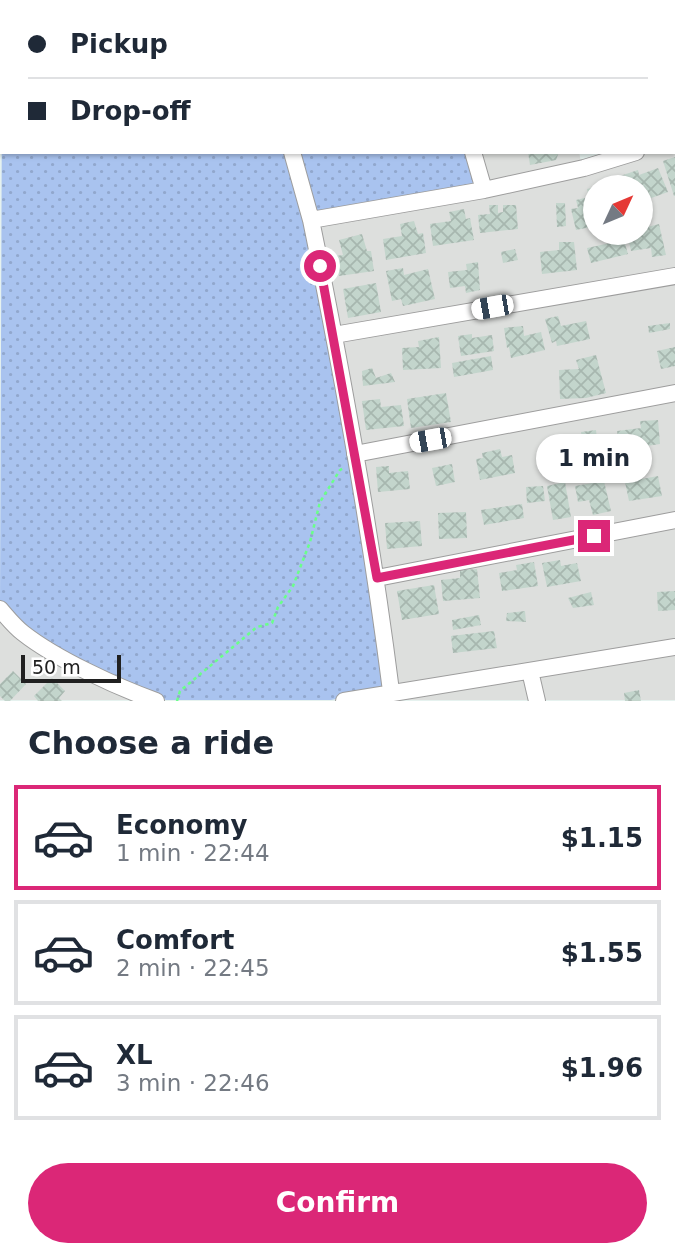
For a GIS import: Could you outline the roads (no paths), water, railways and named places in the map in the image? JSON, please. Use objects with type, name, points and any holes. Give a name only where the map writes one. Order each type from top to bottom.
[{"type":"street","points":[[293,154],[311,220],[334,335],[377,578],[391,691]]},
{"type":"street","points":[[474,154],[484,190]]},
{"type":"street","points":[[311,220],[484,190],[583,160],[623,154]]},
{"type":"street","points":[[334,335],[675,276]]},
{"type":"street","points":[[356,458],[675,393]]},
{"type":"street","points":[[377,578],[675,520]]},
{"type":"street","points":[[0,609],[21,632],[36,642],[151,700]]},
{"type":"street","points":[[344,701],[391,691],[675,647]]},
{"type":"street","points":[[530,671],[537,701]]}]
